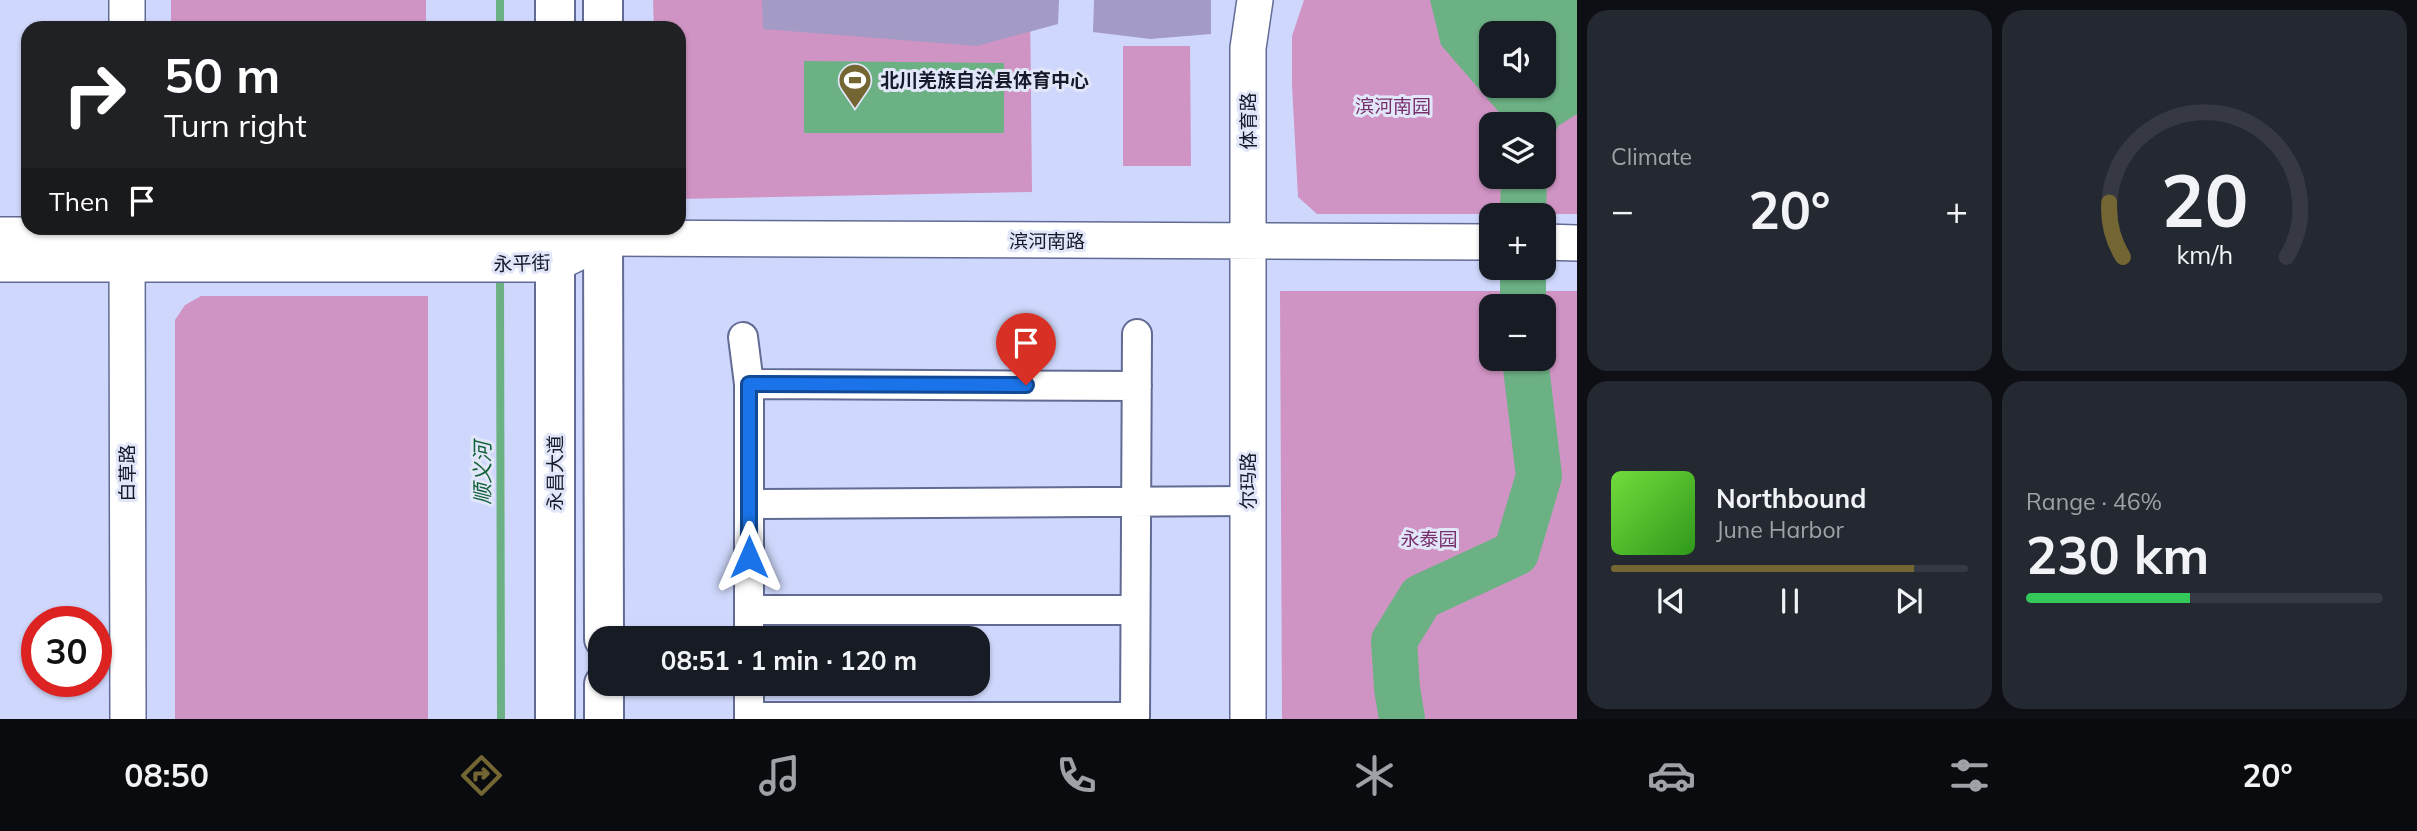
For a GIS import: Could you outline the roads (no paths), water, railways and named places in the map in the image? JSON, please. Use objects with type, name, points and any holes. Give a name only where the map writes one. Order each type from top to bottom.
[{"type":"main road","points":[[555,0],[555,21]]},
{"type":"main road","points":[[603,0],[603,21]]},
{"type":"main road","points":[[603,235],[604,626]]},
{"type":"main road","name":"永昌大道","points":[[542,246],[555,719]]},
{"type":"main road","points":[[604,696],[604,719]]},
{"type":"street","points":[[127,0],[127,21]]},
{"type":"street","name":"体育路","points":[[1248,242],[1248,48],[1255,0]]},
{"type":"street","name":"滨河南路","points":[[686,234],[1248,242],[1479,242]]},
{"type":"street","name":"永平街","points":[[0,235],[127,242],[469,250],[542,246],[594,235]]},
{"type":"street","name":"永平街","points":[[0,264],[127,242]]},
{"type":"street","name":"白草路","points":[[127,242],[128,719]]},
{"type":"street","name":"尔玛路","points":[[1248,242],[1248,719]]},
{"type":"street","points":[[749,696],[749,717],[1135,717],[1138,334]]},
{"type":"street","points":[[743,337],[749,384],[749,626]]},
{"type":"street","points":[[749,384],[1137,386]]},
{"type":"street","points":[[749,504],[1248,501]]},
{"type":"street","points":[[749,610],[1135,610]]},
{"type":"waterway","name":"顺义河","points":[[500,0],[500,21]]},
{"type":"waterway","points":[[1523,203],[1524,189]]},
{"type":"waterway","name":"顺义河","points":[[500,270],[501,719]]},
{"type":"waterway","points":[[1523,280],[1523,294]]},
{"type":"waterway","points":[[1402,719],[1394,641],[1421,597],[1516,553],[1539,476],[1526,371]]},
{"type":"place","name":"北川羌族自治县体育中心","points":[[855,110]]},
{"type":"park label","name":"滨河南园","points":[[1393,106]]},
{"type":"park label","name":"永泰园","points":[[1429,539]]}]
